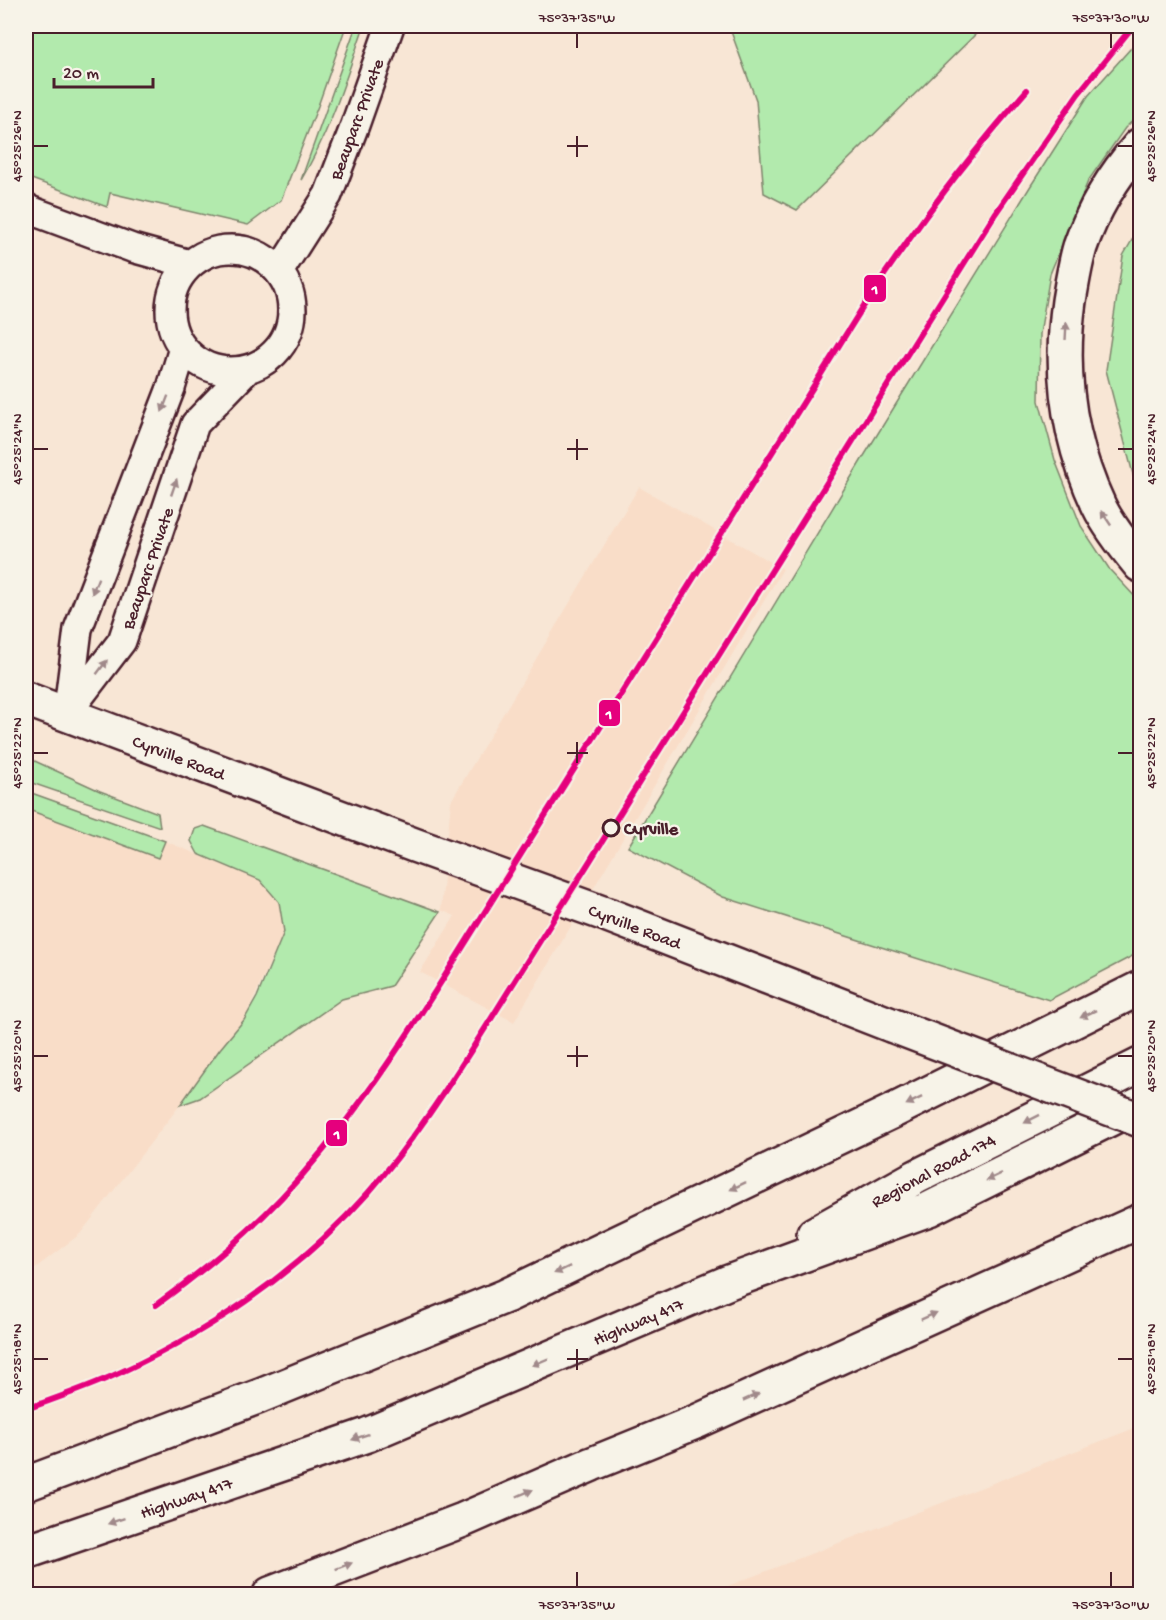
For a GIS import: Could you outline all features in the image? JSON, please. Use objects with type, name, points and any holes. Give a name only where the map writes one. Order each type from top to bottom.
[{"type":"main road","points":[[1140,145],[1113,179],[1094,213],[1080,248],[1071,288],[1066,325],[1065,358],[1066,397],[1074,439],[1087,478],[1100,508],[1140,566]]},
{"type":"main road","name":"Cyrville Road","points":[[26,699],[467,865],[608,915],[1140,1120]]},
{"type":"main road","points":[[26,1484],[260,1396],[506,1296],[895,1110],[1140,988]]},
{"type":"main road","name":"Regional Road 174","points":[[729,1282],[916,1177],[1140,1065]]},
{"type":"main road","name":"Highway 417","points":[[26,1552],[367,1435],[729,1282],[929,1209],[1140,1104]]},
{"type":"main road","points":[[1018,1276],[1140,1204]]},
{"type":"main road","points":[[270,1594],[462,1520],[698,1421],[1140,1221]]},
{"type":"street","name":"Beauparc Private","points":[[279,272],[328,195],[390,26]]},
{"type":"street","points":[[26,207],[67,225],[132,248],[190,264]]},
{"type":"street","points":[[238,249],[261,256],[279,272],[290,293],[292,317],[285,339],[270,358],[248,369],[224,370],[201,363],[183,348],[172,327],[170,303],[177,280],[190,264],[214,251],[238,249]]},
{"type":"street","points":[[67,713],[78,629],[171,388],[183,348]]},
{"type":"street","name":"Beauparc Private","points":[[67,713],[122,641],[195,424],[248,369]]},
{"type":"shaded area","points":[[639,487],[783,569],[514,1022],[420,972],[455,916],[441,910],[451,801]]},
{"type":"shaded area","points":[[26,791],[165,841],[260,880],[279,902],[284,932],[244,1020],[80,1234],[26,1275]]},
{"type":"shaded area","points":[[1140,1426],[1140,1594],[707,1594]]},
{"type":"green space","points":[[26,26],[346,26],[281,200],[248,225],[110,193],[107,207],[26,177]]},
{"type":"green space","points":[[356,26],[364,26],[344,85],[321,143],[301,180]]},
{"type":"green space","points":[[729,26],[984,26],[797,210],[764,193],[756,100]]},
{"type":"green space","points":[[1140,38],[1140,114],[1125,128],[1088,181],[1050,274],[1040,334],[1039,401],[1055,460],[1081,526],[1110,570],[1140,602],[1140,952],[1049,1000],[723,897],[628,847],[864,456],[1030,187],[1088,96]]},
{"type":"green space","points":[[1140,226],[1140,489],[1135,482],[1106,370],[1123,256]]},
{"type":"green space","points":[[26,757],[100,791],[158,813],[160,827],[26,781]]},
{"type":"green space","points":[[26,791],[165,841],[158,858],[26,809]]},
{"type":"green space","points":[[204,826],[440,912],[391,986],[342,999],[200,1098],[180,1105],[244,1020],[257,997],[284,932],[279,902],[260,880],[198,854],[191,841],[195,829]]},
{"type":"transit line","name":"1","points":[[26,1409],[119,1373],[188,1338],[221,1318],[284,1273],[313,1248],[368,1193],[402,1152],[477,1042],[995,214],[1078,94],[1133,26]]},
{"type":"transit line","name":"1","points":[[156,1305],[221,1254],[267,1213],[325,1148],[366,1094],[441,982],[868,299],[944,192],[1027,90]]},
{"type":"place","name":"Cyrville","points":[[611,828]]}]
